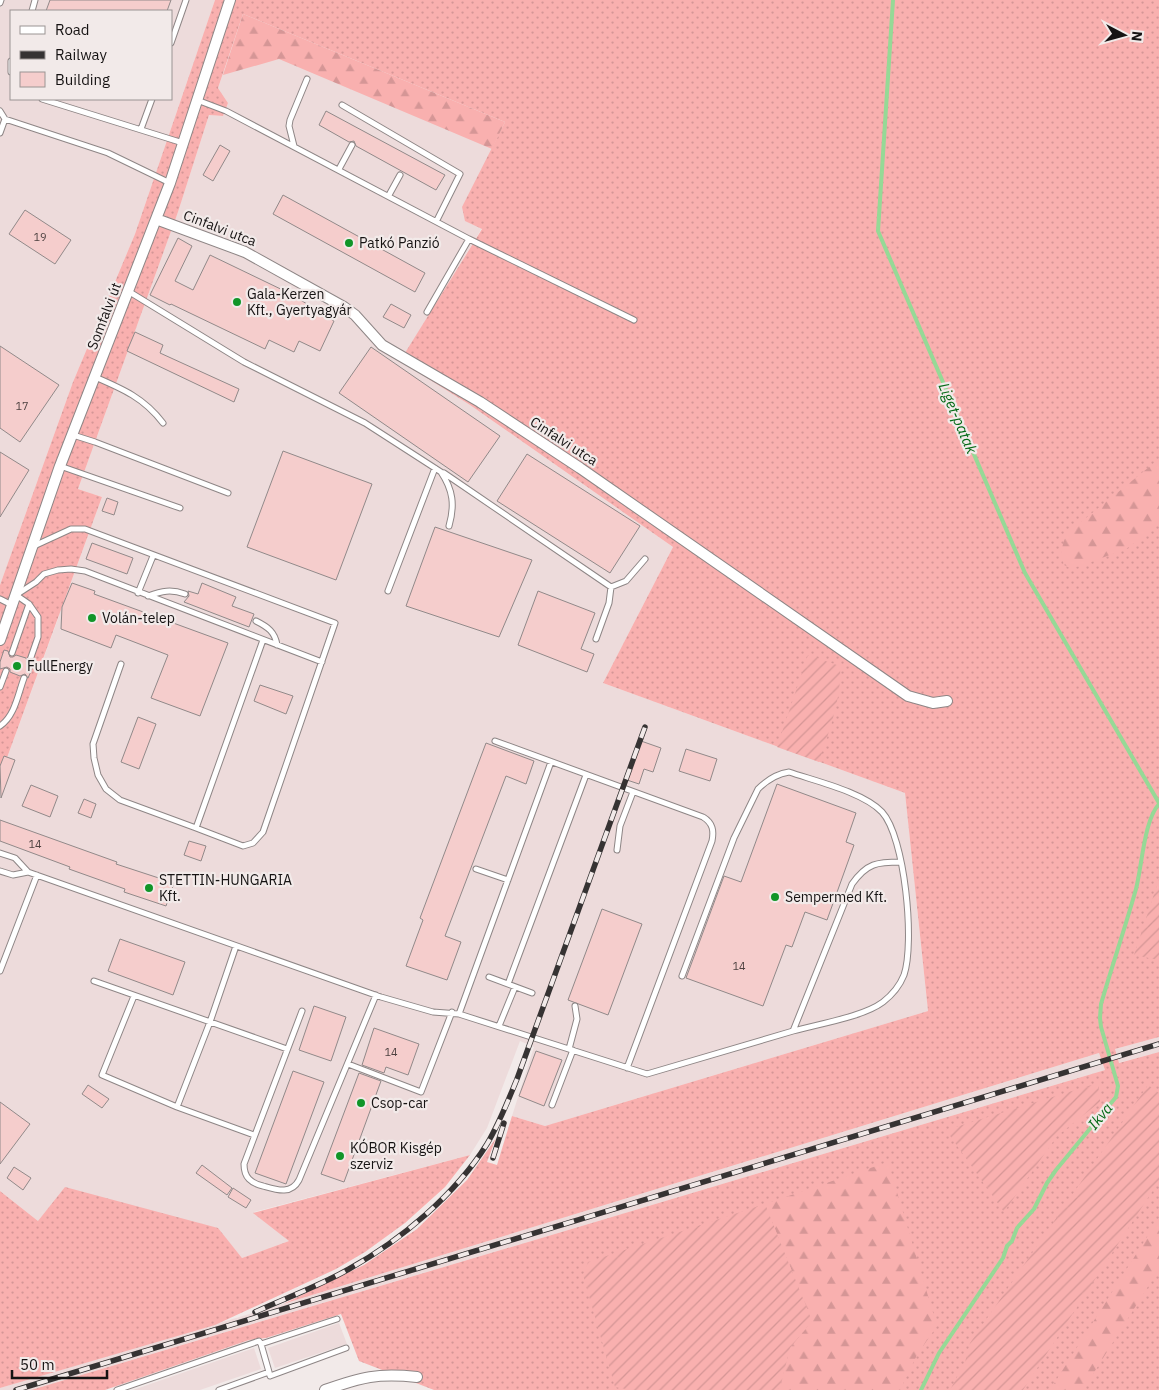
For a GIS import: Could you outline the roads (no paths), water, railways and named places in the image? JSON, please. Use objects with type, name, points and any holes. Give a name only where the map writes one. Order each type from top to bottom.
[{"type":"street","name":"Somfalvi út","points":[[0,640],[60,466],[170,183],[230,0]]},
{"type":"street","name":"Cinfalvi utca","points":[[156,218],[245,252],[344,307],[355,315],[382,345],[480,402],[580,468],[908,696],[933,703],[947,702]]},
{"type":"street","points":[[326,1390],[353,1380],[377,1375],[417,1377]]},
{"type":"lane","points":[[172,40],[186,0]]},
{"type":"lane","points":[[294,146],[289,126],[290,120],[307,79]]},
{"type":"lane","points":[[45,100],[183,143]]},
{"type":"lane","points":[[65,106],[68,100]]},
{"type":"lane","points":[[141,129],[152,100]]},
{"type":"lane","points":[[197,100],[226,110],[470,239],[634,320]]},
{"type":"lane","points":[[342,105],[460,174],[437,220]]},
{"type":"lane","points":[[0,111],[5,119],[108,153],[170,183]]},
{"type":"lane","points":[[0,133],[5,119]]},
{"type":"lane","points":[[339,169],[352,145]]},
{"type":"lane","points":[[389,195],[400,175]]},
{"type":"lane","points":[[427,312],[470,239]]},
{"type":"lane","points":[[128,291],[244,362],[365,423],[611,587]]},
{"type":"lane","points":[[95,377],[142,400],[163,422]]},
{"type":"lane","points":[[73,435],[228,493]]},
{"type":"lane","points":[[60,466],[180,508]]},
{"type":"lane","points":[[388,592],[435,468]]},
{"type":"lane","points":[[441,472],[452,492],[453,514],[449,526]]},
{"type":"lane","points":[[32,547],[71,529],[85,530],[335,623],[263,832],[253,843],[243,846],[120,800],[106,789],[98,775],[93,744],[121,664]]},
{"type":"lane","points":[[138,593],[153,556]]},
{"type":"lane","points":[[611,587],[626,581],[645,559]]},
{"type":"lane","points":[[30,660],[38,637],[38,617],[30,604],[16,595],[36,582],[44,574],[71,569],[85,571],[138,593],[322,662]]},
{"type":"lane","points":[[596,639],[609,603],[611,587]]},
{"type":"lane","points":[[148,596],[170,590],[185,594]]},
{"type":"lane","points":[[0,599],[12,606]]},
{"type":"lane","points":[[12,653],[30,604]]},
{"type":"lane","points":[[256,621],[270,629],[274,634],[277,645]]},
{"type":"lane","points":[[196,828],[263,640]]},
{"type":"lane","points":[[0,687],[6,671]]},
{"type":"lane","points":[[0,726],[5,723],[13,711],[24,678]]},
{"type":"lane","points":[[495,741],[703,817],[711,825],[713,834],[627,1068]]},
{"type":"lane","points":[[459,1014],[551,762]]},
{"type":"lane","points":[[0,852],[15,858],[28,872],[376,996],[433,1012],[452,1012],[642,1073],[654,1073],[869,1010],[889,997],[900,984],[906,964],[908,926],[901,862],[890,824],[881,811],[862,797],[789,772],[780,773],[764,783],[758,789],[734,838],[682,976]]},
{"type":"lane","points":[[508,984],[586,775]]},
{"type":"lane","points":[[617,850],[620,826],[633,792]]},
{"type":"lane","points":[[793,1031],[852,884],[865,868],[881,862],[901,862]]},
{"type":"lane","points":[[476,869],[508,880]]},
{"type":"lane","points":[[0,871],[13,875],[28,872]]},
{"type":"lane","points":[[0,971],[37,875]]},
{"type":"lane","points":[[177,1106],[210,1022],[236,946]]},
{"type":"lane","points":[[489,977],[532,993]]},
{"type":"lane","points":[[94,981],[287,1049]]},
{"type":"lane","points":[[499,1026],[515,987]]},
{"type":"lane","points":[[134,996],[102,1075],[254,1135]]},
{"type":"lane","points":[[302,1011],[244,1164],[246,1176],[250,1180],[276,1190],[288,1190],[296,1185],[376,996]]},
{"type":"lane","points":[[552,1105],[571,1049],[577,1019],[575,1006]]},
{"type":"lane","points":[[348,1064],[421,1092],[452,1012]]},
{"type":"lane","points":[[117,1390],[259,1341],[261,1344],[337,1318]]},
{"type":"lane","points":[[261,1344],[270,1376],[346,1348]]},
{"type":"lane","points":[[219,1390],[269,1372]]},
{"type":"waterway","name":"Liget-patak","points":[[893,0],[878,231],[1025,573],[1159,803]]},
{"type":"waterway","name":"Ikva","points":[[921,1390],[939,1353],[1003,1258],[1017,1228],[1034,1209],[1056,1170],[1116,1097],[1118,1086],[1101,1027],[1101,1004],[1136,889],[1150,821],[1159,804]]},
{"type":"railway","points":[[255,1312],[338,1275],[388,1244],[426,1215],[443,1198],[474,1163],[487,1144],[517,1079],[645,727]]},
{"type":"railway","points":[[16,1390],[1159,1044]]},
{"type":"railway","points":[[493,1158],[504,1123]]},
{"type":"place","name":"Patkó Panzió","points":[[349,243]]},
{"type":"place","name":"Gala-Kerzen Kft., Gyertyagyár","points":[[237,302]]},
{"type":"place","name":"Volán-telep","points":[[92,618]]},
{"type":"place","name":"FullEnergy","points":[[17,666]]},
{"type":"place","name":"STETTIN-HUNGARIA Kft.","points":[[149,888]]},
{"type":"place","name":"Sempermed Kft.","points":[[775,897]]},
{"type":"place","name":"Csop-car","points":[[361,1103]]},
{"type":"place","name":"KÓBOR Kisgép szerviz","points":[[340,1156]]}]
